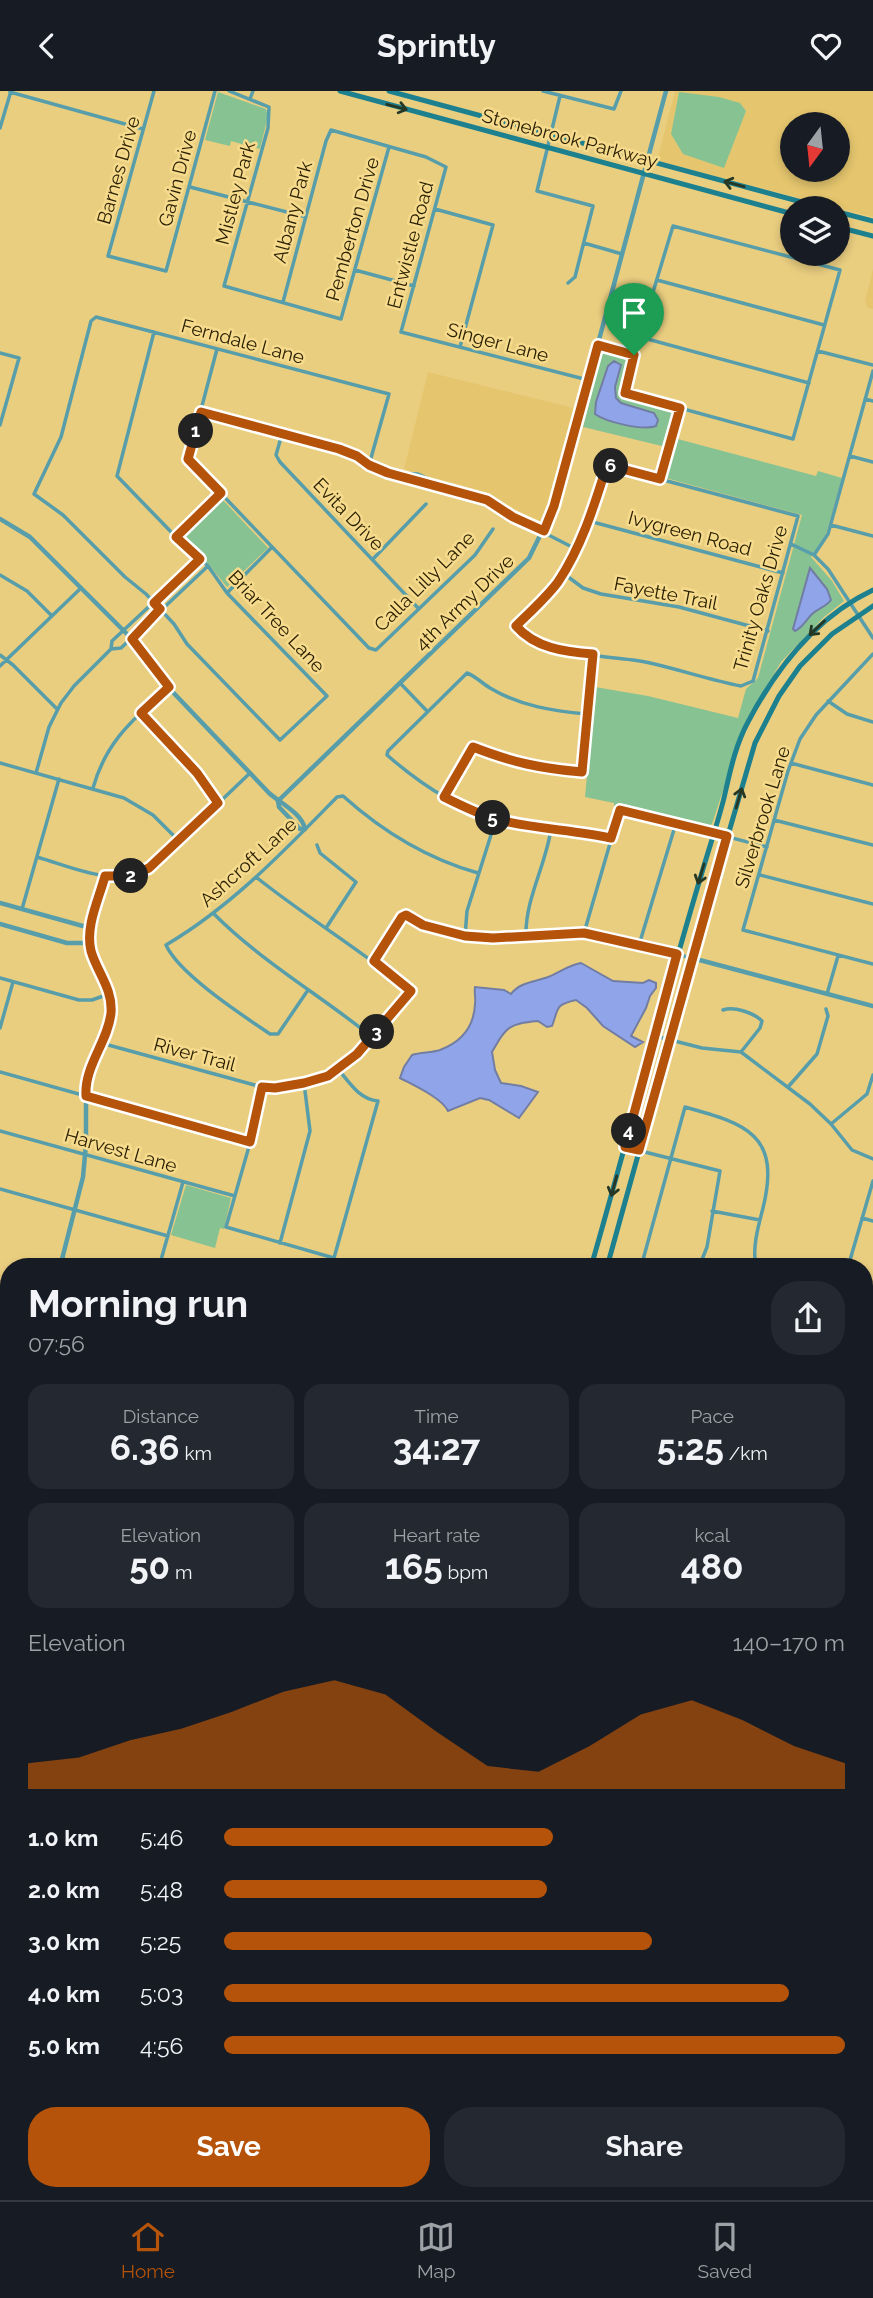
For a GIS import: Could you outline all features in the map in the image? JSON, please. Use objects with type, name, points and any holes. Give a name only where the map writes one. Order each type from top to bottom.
[{"type":"main road","name":"Stonebrook Parkway","points":[[340,91],[780,211]]},
{"type":"main road","name":"Stonebrook Parkway","points":[[389,91],[780,197]]},
{"type":"main road","points":[[751,203],[755,190]]},
{"type":"main road","points":[[850,215],[873,221]]},
{"type":"main road","points":[[850,230],[873,236]]},
{"type":"main road","points":[[594,1258],[677,954],[735,755],[748,721],[768,686],[790,656],[828,617],[873,590]]},
{"type":"main road","points":[[609,1258],[692,958],[755,743],[779,696],[800,666],[832,634],[873,606]]},
{"type":"main road","points":[[742,737],[755,743]]},
{"type":"main road","points":[[647,1066],[661,1070]]},
{"type":"main road","points":[[606,1215],[620,1219]]},
{"type":"street","points":[[0,128],[10,91],[144,129]]},
{"type":"street","name":"Barnes Drive","points":[[154,91],[108,256],[166,271]]},
{"type":"street","name":"Gavin Drive","points":[[166,271],[215,91]]},
{"type":"street","points":[[229,91],[250,100],[253,91]]},
{"type":"street","points":[[243,97],[245,91]]},
{"type":"street","points":[[543,91],[614,109],[621,91]]},
{"type":"street","name":"4th Army Drive","points":[[278,801],[529,558],[544,531],[554,506],[666,91]]},
{"type":"street","points":[[560,96],[537,191],[593,206],[575,277],[568,283]]},
{"type":"street","name":"Mistley Park","points":[[250,100],[269,107],[268,128],[224,286],[283,302]]},
{"type":"street","name":"Albany Park","points":[[283,302],[326,141],[331,131],[389,147]]},
{"type":"street","name":"Entwistle Road","points":[[389,147],[426,157],[446,167],[401,332]]},
{"type":"street","name":"Pemberton Drive","points":[[283,302],[341,319],[389,147]]},
{"type":"street","points":[[190,187],[306,217]]},
{"type":"street","points":[[435,209],[493,225],[460,347]]},
{"type":"street","points":[[780,254],[673,226],[625,393],[793,439],[840,270],[824,266]]},
{"type":"street","points":[[584,243],[623,255]]},
{"type":"street","points":[[355,270],[414,286]]},
{"type":"street","points":[[657,280],[825,326]]},
{"type":"street","name":"Ferndale Lane","points":[[154,603],[63,515],[34,494],[61,437],[91,321],[96,317],[389,394],[369,465]]},
{"type":"street","name":"Briar Tree Lane","points":[[154,332],[117,476],[208,566],[228,593],[327,696],[280,740],[187,644],[160,609]]},
{"type":"street","name":"Singer Lane","points":[[401,332],[588,380]]},
{"type":"street","points":[[640,337],[809,383]]},
{"type":"street","points":[[598,345],[634,355]]},
{"type":"street","points":[[217,349],[188,459],[272,547],[228,593]]},
{"type":"street","points":[[817,351],[873,365]]},
{"type":"street","points":[[0,353],[19,358],[0,425]]},
{"type":"street","points":[[814,555],[824,542],[831,525],[873,371]]},
{"type":"street","points":[[865,399],[873,401]]},
{"type":"street","points":[[444,797],[473,747],[528,766],[582,772],[593,654],[555,649],[522,633],[516,626],[556,585],[563,573],[589,521],[607,465],[660,479],[680,408]]},
{"type":"street","points":[[201,412],[339,449],[388,473],[487,500],[513,517],[576,549]]},
{"type":"street","name":"Evita Drive","points":[[282,433],[276,455],[279,462],[419,609]]},
{"type":"street","points":[[850,456],[873,463]]},
{"type":"street","name":"Trinity Oaks Drive","points":[[593,654],[642,661],[732,684],[747,685],[755,676],[798,516],[660,479]]},
{"type":"street","points":[[176,537],[221,493]]},
{"type":"street","points":[[373,559],[426,504]]},
{"type":"street","points":[[0,519],[30,537],[132,639],[169,687],[278,801],[279,807],[300,829],[305,829]]},
{"type":"street","name":"Ivygreen Road","points":[[589,521],[784,573]]},
{"type":"street","points":[[831,525],[873,535]]},
{"type":"street","name":"Calla Lilly Lane","points":[[272,547],[373,650],[376,650],[475,555],[493,529]]},
{"type":"street","points":[[791,544],[814,555],[828,569],[873,638]]},
{"type":"street","points":[[36,773],[47,733],[57,709],[69,691],[111,649],[113,641],[200,559]]},
{"type":"street","points":[[111,649],[121,648],[132,639],[160,609],[208,566]]},
{"type":"street","name":"Fayette Trail","points":[[563,573],[583,588],[601,594],[678,607],[768,631]]},
{"type":"street","points":[[0,575],[27,591],[52,616]]},
{"type":"street","points":[[0,666],[81,588]]},
{"type":"street","points":[[154,603],[160,609]]},
{"type":"street","name":"Silverbrook Lane","points":[[838,956],[743,930],[791,763],[802,736],[828,701],[873,654]]},
{"type":"street","points":[[0,655],[57,709]]},
{"type":"street","points":[[587,714],[548,709],[515,700],[489,688],[467,673],[427,710],[387,755],[406,772],[444,797],[496,819],[611,838]]},
{"type":"street","points":[[401,684],[427,710]]},
{"type":"street","points":[[93,788],[100,765],[121,732],[169,687]]},
{"type":"street","points":[[828,701],[847,714],[873,722]]},
{"type":"street","points":[[141,713],[197,773],[218,803]]},
{"type":"street","points":[[0,762],[124,798],[142,807],[178,841]]},
{"type":"street","points":[[791,763],[873,785]]},
{"type":"street","points":[[37,857],[105,876],[125,877],[144,871],[250,773]]},
{"type":"street","points":[[22,909],[59,779]]},
{"type":"street","name":"Ashcroft Lane","points":[[308,990],[275,1035],[270,1034],[190,974],[166,945],[214,914],[256,877],[337,797],[343,796],[399,838],[428,855],[478,873]]},
{"type":"street","points":[[584,933],[620,810],[767,847]]},
{"type":"street","points":[[465,936],[467,911],[496,819]]},
{"type":"street","points":[[775,820],[873,845]]},
{"type":"street","points":[[639,946],[676,823]]},
{"type":"street","points":[[526,936],[527,916],[551,829]]},
{"type":"street","points":[[317,845],[320,853],[356,882],[325,929]]},
{"type":"street","points":[[759,875],[873,904]]},
{"type":"street","points":[[63,1258],[76,1210],[85,1154],[88,1077],[110,1014],[109,994],[90,943],[90,928],[105,876]]},
{"type":"street","points":[[256,877],[325,929],[374,961],[402,917],[406,915],[423,925],[465,936],[493,938],[584,933],[677,954],[873,1006]]},
{"type":"street","points":[[0,903],[90,928]]},
{"type":"street","points":[[214,914],[238,938],[308,990],[336,1007],[372,1038]]},
{"type":"street","points":[[0,924],[67,943],[90,943]]},
{"type":"street","points":[[827,994],[838,956],[873,964]]},
{"type":"street","name":"River Trail","points":[[101,1043],[262,1087],[275,1088],[322,1079],[357,1054],[411,991],[374,961]]},
{"type":"street","points":[[0,978],[79,1000],[92,1000],[109,994]]},
{"type":"street","points":[[0,1027],[13,982]]},
{"type":"street","points":[[723,1010],[729,1008],[757,1016],[762,1021],[760,1028],[741,1052]]},
{"type":"street","points":[[788,1087],[817,1054],[828,1016],[826,1009]]},
{"type":"street","points":[[655,1035],[702,1048],[741,1052],[831,1124],[852,1150],[873,1160]]},
{"type":"street","points":[[262,1087],[226,1227],[334,1258],[378,1101],[370,1100],[359,1093],[338,1069]]},
{"type":"street","points":[[0,1072],[250,1142]]},
{"type":"street","points":[[831,1124],[867,1094],[873,1075]]},
{"type":"street","points":[[280,1243],[310,1131],[304,1083]]},
{"type":"street","points":[[867,1094],[873,1099]]},
{"type":"street","points":[[643,1258],[685,1107],[724,1118],[740,1126],[766,1153],[769,1173],[755,1246],[756,1258]]},
{"type":"street","name":"Harvest Lane","points":[[0,1131],[235,1196]]},
{"type":"street","points":[[625,1147],[720,1171],[707,1247],[703,1258]]},
{"type":"street","points":[[851,1258],[873,1181]]},
{"type":"street","points":[[162,1258],[183,1182]]},
{"type":"street","points":[[0,1189],[168,1236]]},
{"type":"street","points":[[712,1211],[760,1220]]},
{"type":"street","points":[[862,1218],[873,1221]]},
{"type":"shaded area","points":[[675,91],[873,91],[873,217],[850,211],[850,196],[792,196],[657,161]]},
{"type":"shaded area","points":[[873,269],[873,309],[868,308],[865,301]]},
{"type":"shaded area","points":[[428,372],[570,407],[576,411],[541,524],[502,502],[404,469]]},
{"type":"green space","points":[[218,92],[266,109],[268,116],[260,149],[231,141],[230,146],[205,140]]},
{"type":"green space","points":[[679,92],[719,97],[740,103],[746,111],[724,168],[683,154],[671,134]]},
{"type":"green space","points":[[607,350],[631,358],[621,390],[623,396],[675,410],[666,447],[583,427],[601,355]]},
{"type":"green space","points":[[674,438],[816,476],[818,471],[842,478],[826,534],[811,557],[832,581],[844,601],[824,617],[781,662],[746,721],[712,824],[705,828],[614,807],[614,803],[585,797],[595,687],[648,696],[738,718],[746,689],[758,678],[802,515],[662,477]]},
{"type":"green space","points":[[221,498],[268,548],[227,587],[205,560],[179,538]]},
{"type":"green space","points":[[186,1185],[231,1198],[224,1229],[220,1228],[215,1248],[171,1235]]},
{"type":"water","points":[[614,361],[621,365],[615,387],[616,398],[621,403],[654,413],[658,420],[656,426],[625,425],[595,414],[596,402],[608,366]]},
{"type":"water","points":[[810,568],[827,589],[831,600],[795,631],[793,629]]},
{"type":"water","points":[[581,963],[613,981],[643,983],[649,980],[656,983],[656,988],[631,1036],[643,1042],[635,1047],[603,1026],[576,1000],[561,1006],[552,1026],[547,1027],[538,1021],[520,1023],[509,1028],[492,1052],[495,1070],[501,1083],[538,1092],[519,1118],[489,1100],[480,1098],[448,1111],[434,1097],[400,1078],[412,1055],[440,1050],[465,1033],[474,1012],[475,987],[504,990],[511,994],[523,985]]},
{"type":"route","points":[[598,345],[634,355],[625,393],[680,408],[660,479],[607,465],[588,525],[571,560],[556,585],[516,626],[522,633],[555,649],[569,653],[593,654],[582,772],[528,766],[473,747],[444,797],[496,819],[611,838],[620,810],[727,836],[639,1150],[625,1147],[677,954],[584,933],[493,938],[465,936],[423,925],[406,915],[402,917],[374,961],[411,991],[357,1054],[328,1076],[275,1088],[262,1087],[250,1142],[86,1096],[88,1077],[107,1029],[111,1004],[106,985],[90,949],[89,939],[105,876],[130,876],[149,868],[218,803],[197,773],[141,713],[169,687],[132,639],[160,609],[154,603],[200,559],[176,537],[221,493],[188,459],[201,412],[310,440],[357,456],[369,465],[388,473],[487,500],[513,517],[544,531],[554,506],[598,345]]}]
